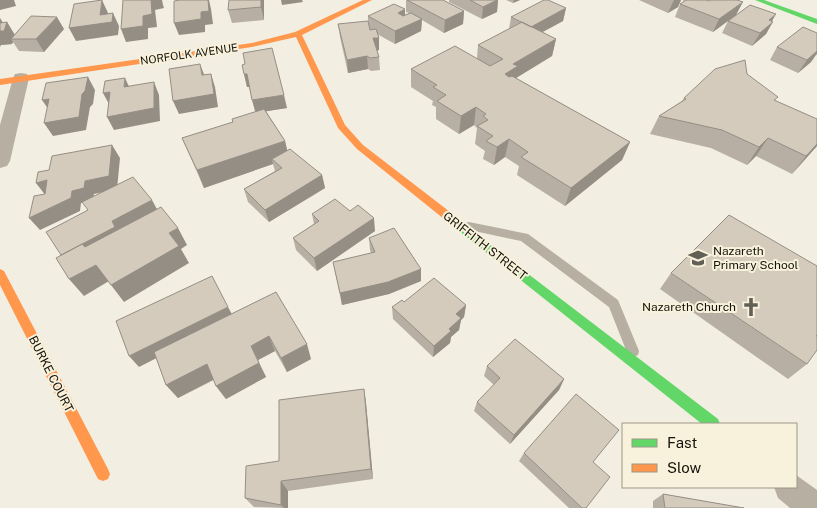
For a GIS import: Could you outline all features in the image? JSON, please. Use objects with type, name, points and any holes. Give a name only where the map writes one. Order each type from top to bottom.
[{"type":"street","name":"NORFOLK AVENUE","points":[[0,82],[252,45],[298,34],[369,0]]},
{"type":"street","points":[[758,0],[817,22]]},
{"type":"street","points":[[788,0],[817,11]]},
{"type":"street","name":"GRIFFITH STREET","points":[[298,34],[341,126],[360,147],[381,166],[712,423]]},
{"type":"street","points":[[0,162],[21,78]]},
{"type":"street","name":"BURKE COURT","points":[[0,274],[103,474]]},
{"type":"street","points":[[789,488],[814,508]]},
{"type":"lane","points":[[455,223],[524,237],[614,304],[638,366]]},
{"type":"building","points":[[102,0],[100,15],[113,13],[112,22],[69,28],[74,4]]},
{"type":"building","points":[[123,0],[151,0],[152,14],[143,16],[143,26],[121,29]]},
{"type":"building","points":[[208,0],[209,11],[201,12],[201,19],[174,23],[174,1]]},
{"type":"building","points":[[229,0],[261,0],[261,7],[228,10]]},
{"type":"building","points":[[407,0],[443,0],[464,11],[445,20]]},
{"type":"building","points":[[470,0],[497,0],[483,7]]},
{"type":"building","points":[[544,0],[566,8],[531,27],[511,17]]},
{"type":"building","points":[[686,0],[737,0],[743,2],[719,19],[680,4]]},
{"type":"building","points":[[394,4],[405,9],[398,13],[403,16],[411,13],[422,19],[395,31],[368,16]]},
{"type":"building","points":[[750,5],[776,14],[769,20],[773,22],[760,33],[728,21]]},
{"type":"building","points":[[31,16],[57,17],[36,39],[11,39]]},
{"type":"building","points":[[368,21],[370,30],[376,29],[379,38],[373,38],[379,57],[370,58],[367,56],[347,60],[338,24]]},
{"type":"building","points":[[7,22],[4,31],[0,31],[0,23]]},
{"type":"building","points":[[522,22],[556,39],[513,64],[518,66],[505,74],[509,77],[512,76],[630,142],[571,188],[521,157],[528,152],[509,139],[497,147],[486,141],[493,136],[477,126],[488,120],[483,116],[486,114],[476,107],[461,116],[437,101],[446,95],[433,87],[437,85],[411,69],[455,46],[490,66],[503,59],[478,45]]},
{"type":"building","points":[[803,27],[817,33],[817,51],[807,60],[777,47]]},
{"type":"building","points":[[272,48],[284,95],[252,100],[247,74],[244,74],[242,65],[245,64],[243,53]]},
{"type":"building","points":[[745,60],[747,74],[778,97],[774,100],[817,119],[817,144],[806,156],[768,138],[759,147],[722,130],[659,116],[686,99],[684,98],[715,69]]},
{"type":"building","points":[[200,64],[202,75],[211,74],[214,94],[173,101],[169,69]]},
{"type":"building","points":[[88,77],[85,91],[82,94],[79,117],[44,123],[49,99],[42,100],[46,83]]},
{"type":"building","points":[[125,78],[124,87],[154,82],[154,108],[107,117],[110,92],[103,93],[105,81]]},
{"type":"building","points":[[264,109],[285,141],[197,170],[182,138],[233,122],[232,119]]},
{"type":"building","points":[[112,145],[109,176],[85,181],[84,188],[72,191],[71,198],[29,218],[34,196],[45,194],[47,180],[36,183],[38,172],[49,170],[52,156]]},
{"type":"building","points":[[290,149],[322,175],[265,210],[244,189],[282,168],[272,159]]},
{"type":"building","points":[[133,177],[152,200],[112,221],[115,227],[61,255],[46,232],[88,210],[82,202]]},
{"type":"building","points":[[335,199],[350,211],[358,205],[374,218],[314,258],[293,238],[319,221],[312,214]]},
{"type":"building","points":[[161,207],[178,228],[169,233],[179,246],[111,285],[96,265],[69,279],[56,258],[82,244],[85,247]]},
{"type":"building","name":"Nazareth Church","points":[[729,215],[817,266],[817,350],[807,364],[671,273]]},
{"type":"building","points":[[394,228],[421,269],[388,282],[340,293],[333,262],[375,252],[369,238]]},
{"type":"building","points":[[212,276],[228,307],[129,356],[116,321]]},
{"type":"building","points":[[434,278],[466,305],[456,314],[461,318],[449,329],[451,331],[434,346],[392,307],[402,300],[404,302]]},
{"type":"building","points":[[276,292],[307,344],[281,358],[269,336],[251,346],[259,363],[216,386],[207,364],[166,385],[154,352]]},
{"type":"building","points":[[515,339],[564,379],[514,435],[477,402],[500,378],[487,366]]},
{"type":"building","points":[[364,389],[371,469],[281,481],[281,505],[245,498],[246,466],[279,461],[279,400]]},
{"type":"building","points":[[576,394],[619,430],[593,462],[610,477],[586,508],[582,508],[524,453]]},
{"type":"building","points":[[663,494],[744,508],[665,508]]},
{"type":"traffic: fast","points":[[758,0],[817,22]]},
{"type":"traffic: fast","points":[[463,228],[712,423]]},
{"type":"traffic: slow","points":[[0,82],[252,45],[298,34],[369,0]]},
{"type":"traffic: slow","points":[[298,34],[341,126],[360,147],[463,228]]},
{"type":"traffic: slow","points":[[0,274],[103,474]]},
{"type":"place","name":"Nazareth Primary School","points":[[698,258]]},
{"type":"place","name":"Nazareth Church","points":[[751,307]]}]
